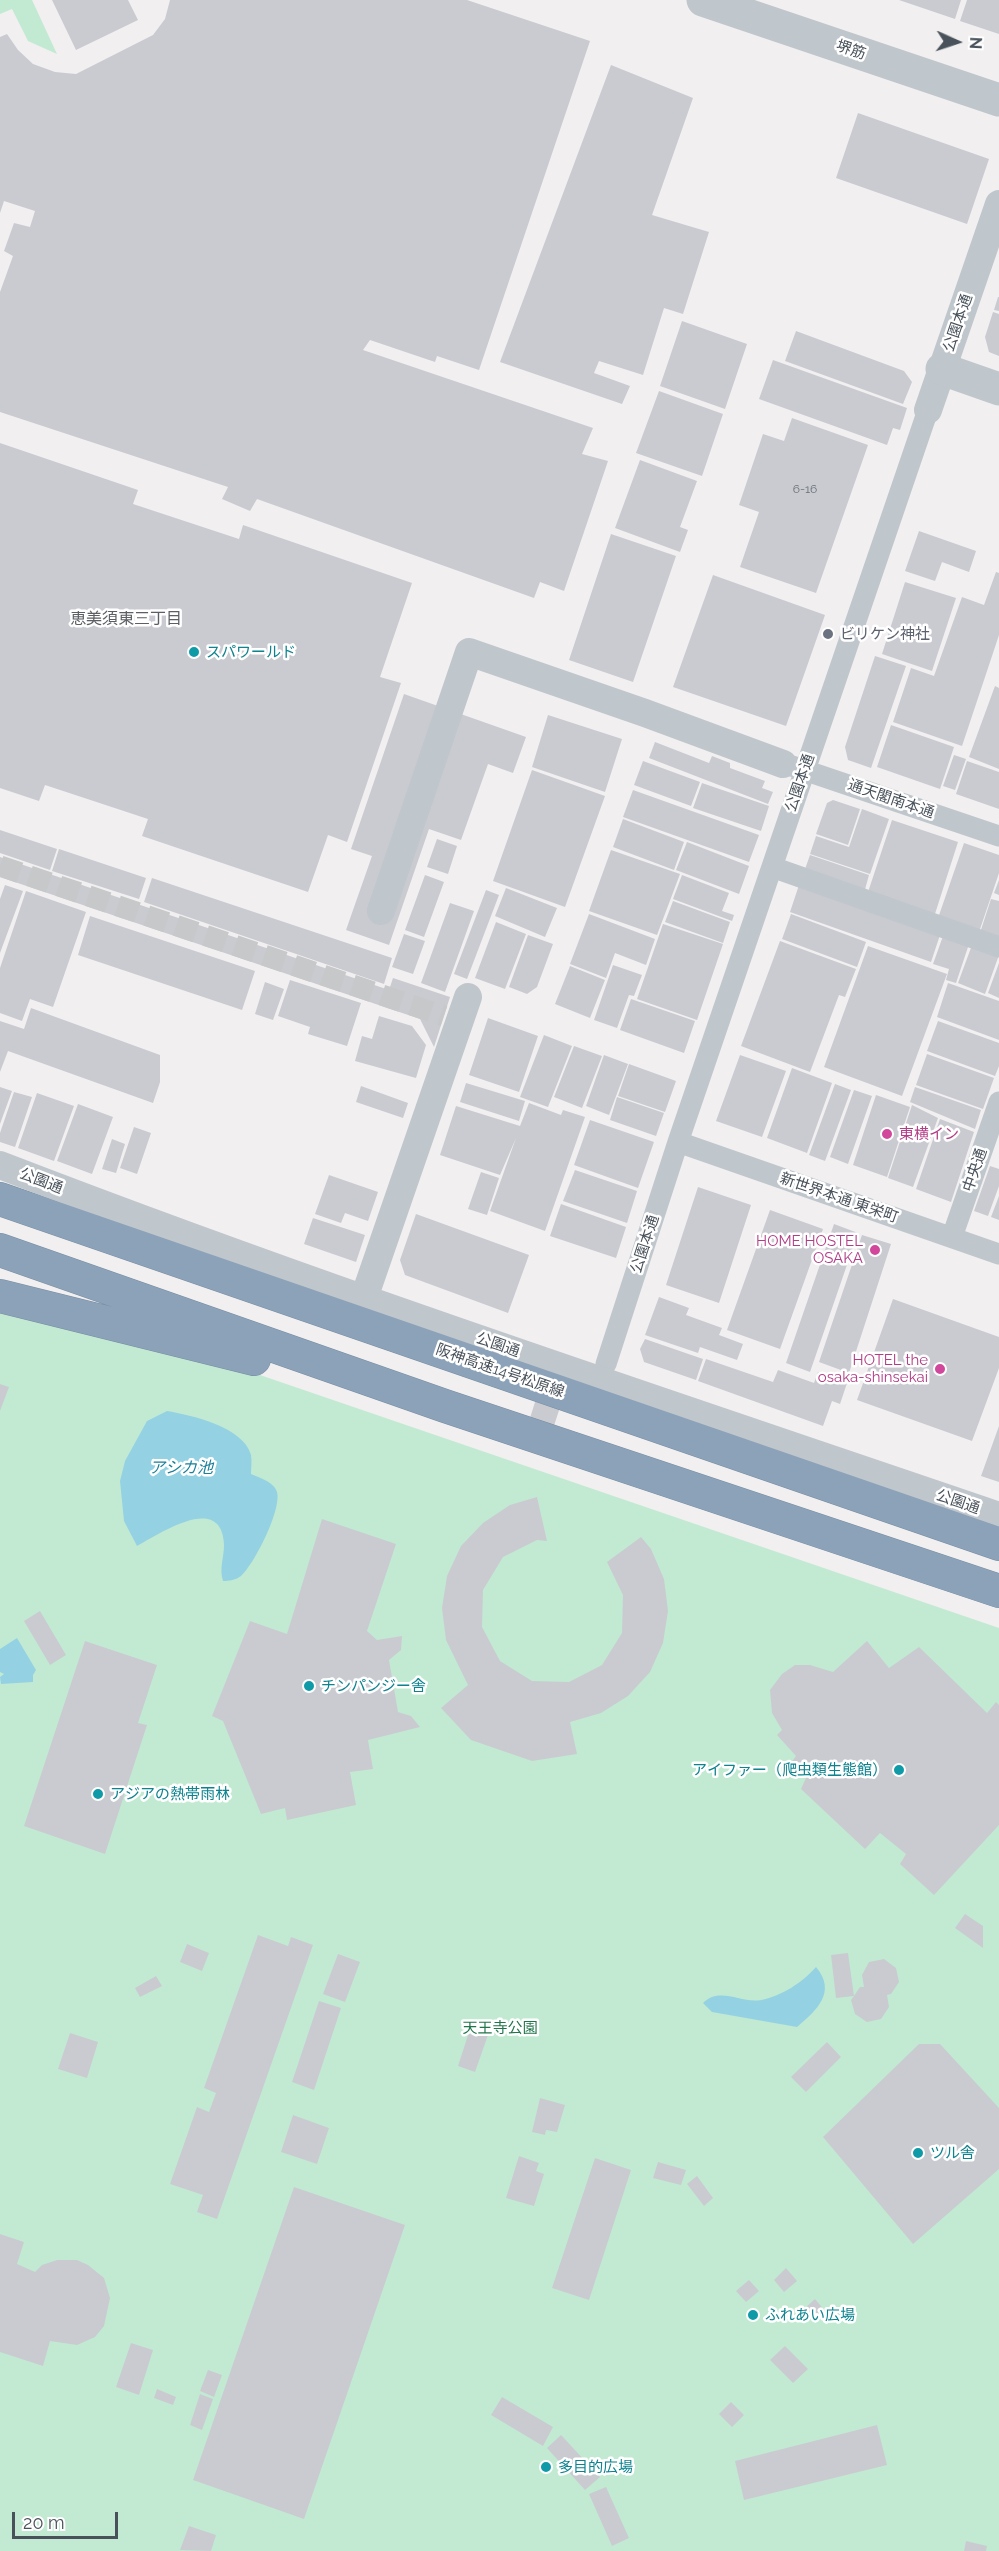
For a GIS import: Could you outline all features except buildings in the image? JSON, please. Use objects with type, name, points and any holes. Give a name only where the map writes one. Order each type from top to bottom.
[{"type":"highway","name":"阪神高速14号松原線","points":[[0,1199],[999,1544]]},
{"type":"highway","points":[[0,1250],[445,1406],[999,1591]]},
{"type":"highway","points":[[0,1296],[445,1406]]},
{"type":"street","name":"堺筋","points":[[703,0],[999,99]]},
{"type":"street","name":"公園本通","points":[[606,1364],[678,1142],[772,867],[794,767],[928,410],[999,204]]},
{"type":"street","points":[[942,369],[999,389]]},
{"type":"street","points":[[381,911],[469,652],[645,712],[794,767]]},
{"type":"street","name":"通天閣南本通","points":[[794,767],[999,836]]},
{"type":"street","points":[[772,867],[999,947]]},
{"type":"street","points":[[364,1298],[457,1011]]},
{"type":"street","name":"中央通","points":[[952,1237],[999,1102]]},
{"type":"street","name":"新世界本通 東栄町","points":[[678,1142],[999,1254]]},
{"type":"street","name":"公園通","points":[[0,1165],[136,1218],[999,1516]]},
{"type":"green space","points":[[0,0],[32,0],[57,54],[28,41],[12,9],[0,14]]},
{"type":"green space","name":"天王寺公園","points":[[0,1286],[999,1628],[999,2551],[0,2551]]},
{"type":"water","name":"アシカ池","points":[[167,1411],[202,1419],[238,1437],[246,1445],[251,1455],[251,1474],[270,1483],[277,1492],[275,1511],[266,1536],[253,1561],[237,1578],[223,1581],[224,1545],[221,1529],[213,1521],[202,1519],[189,1521],[137,1546],[124,1521],[120,1481],[125,1461],[147,1421]]},
{"type":"water","points":[[17,1638],[36,1670],[33,1682],[1,1684],[0,1677],[4,1674],[0,1672],[0,1649]]},
{"type":"water","points":[[816,1967],[825,1985],[822,2000],[797,2027],[712,2012],[703,2003],[717,1996],[754,2001],[769,1998],[792,1988]]},
{"type":"tunnel","points":[[0,866],[444,1016]]},
{"type":"place","name":"ビリケン神社","points":[[828,634]]},
{"type":"place","name":"スパワールド","points":[[194,652]]},
{"type":"place","name":"東横イン","points":[[887,1134]]},
{"type":"place","name":"HOME HOSTEL OSAKA","points":[[875,1250]]},
{"type":"place","name":"HOTEL the osaka-shinsekai","points":[[940,1369]]},
{"type":"place","name":"チンパンジー舎","points":[[309,1686]]},
{"type":"place","name":"アイファー（爬虫類生態館）","points":[[899,1770]]},
{"type":"place","name":"アジアの熱帯雨林","points":[[98,1794]]},
{"type":"place","name":"ツル舎","points":[[918,2153]]},
{"type":"place","name":"ふれあい広場","points":[[753,2315]]},
{"type":"place","name":"多目的広場","points":[[546,2467]]},
{"type":"district","name":"恵美須東三丁目","points":[[126,619]]}]
